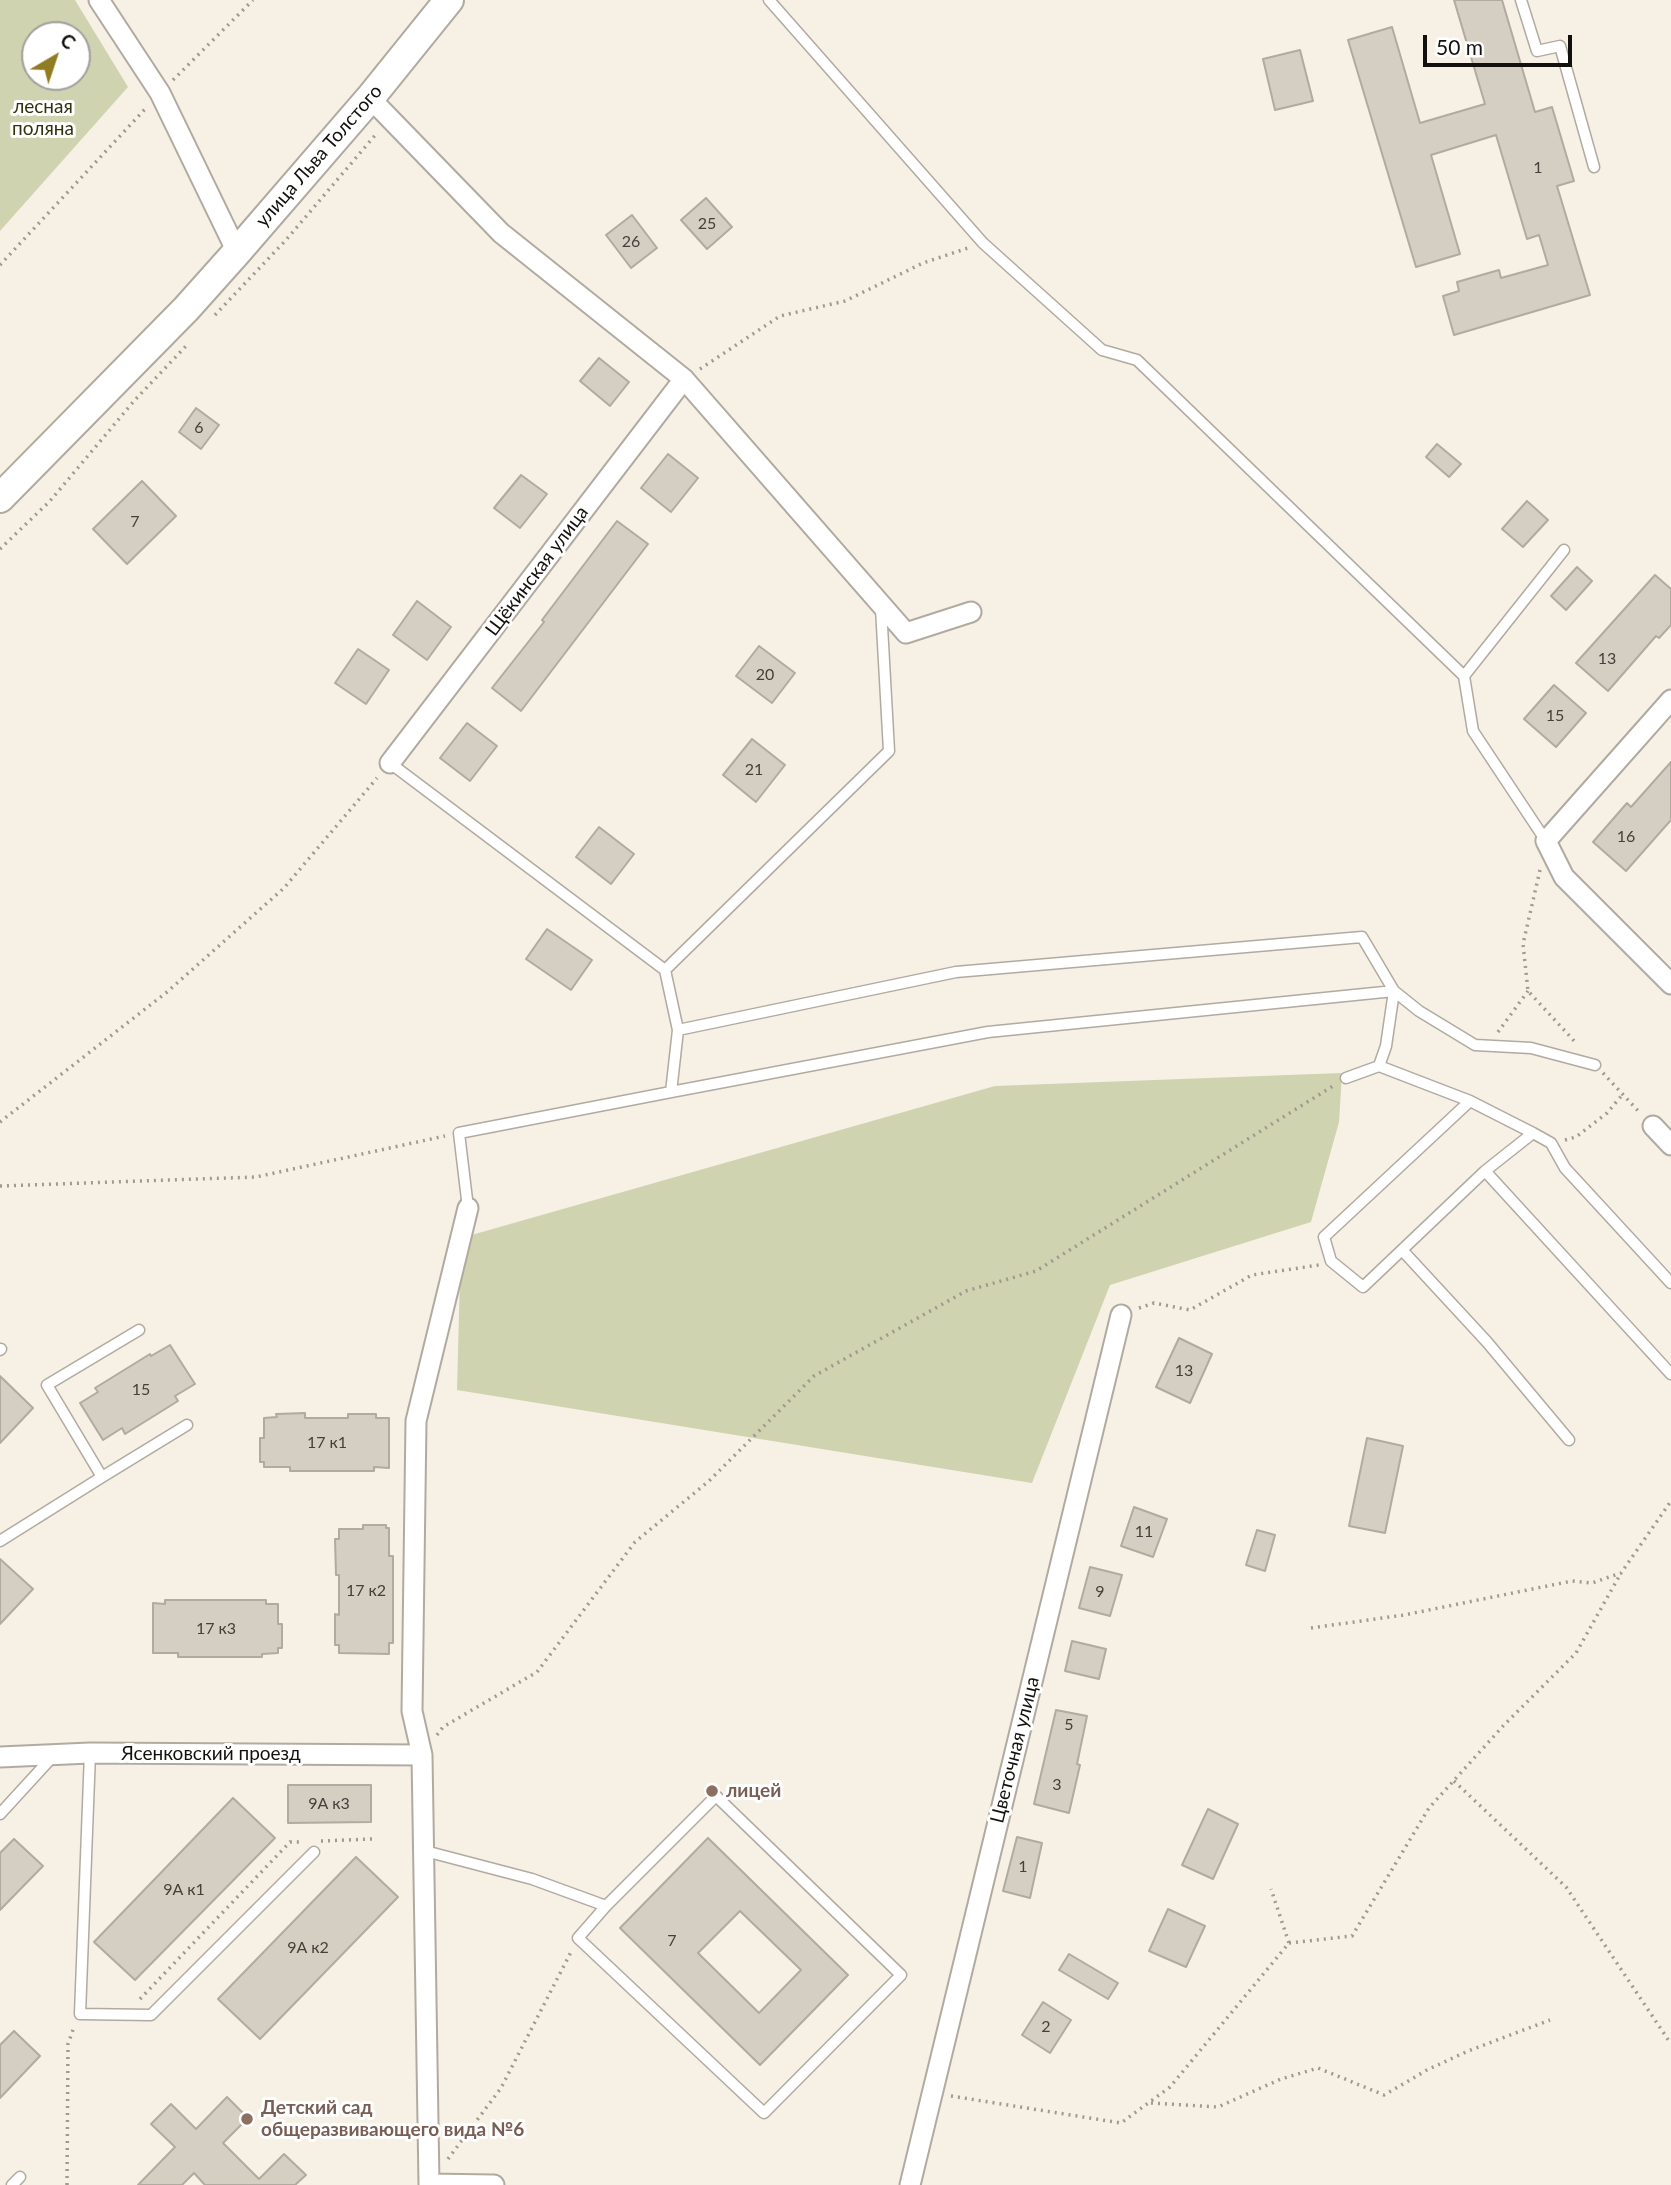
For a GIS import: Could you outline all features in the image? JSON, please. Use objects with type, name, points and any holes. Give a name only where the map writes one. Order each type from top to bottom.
[{"type":"main road","name":"улица Льва Толстого","points":[[0,498],[198,314],[237,252],[380,108],[449,0]]},
{"type":"street","points":[[99,0],[160,93],[237,252]]},
{"type":"street","points":[[380,108],[501,233],[684,379],[906,633],[971,612]]},
{"type":"street","name":"Щёкинская улица","points":[[390,763],[684,379]]},
{"type":"street","points":[[1671,700],[1546,841],[1564,877],[1671,984]]},
{"type":"street","points":[[1653,1126],[1671,1145]]},
{"type":"street","points":[[468,1208],[416,1421],[412,1711],[422,1755],[429,2185],[494,2185]]},
{"type":"street","name":"Цветочная улица","points":[[910,2185],[1121,1315]]},
{"type":"street","name":"Ясенковский проезд","points":[[0,1757],[90,1754],[422,1755]]},
{"type":"lane","points":[[769,0],[983,243],[1102,350],[1137,360],[1464,676],[1474,731],[1546,841]]},
{"type":"lane","points":[[1521,0],[1537,51],[1560,46],[1594,167]]},
{"type":"lane","points":[[1464,676],[1564,550]]},
{"type":"lane","points":[[665,970],[889,751],[881,604]]},
{"type":"lane","points":[[390,763],[665,970],[678,1030],[671,1093]]},
{"type":"lane","points":[[678,1030],[956,972],[1362,937],[1394,991],[1475,1045],[1531,1048],[1595,1065]]},
{"type":"lane","points":[[1379,1066],[1386,1046],[1394,991]]},
{"type":"lane","points":[[468,1208],[459,1133],[988,1032],[1394,991]]},
{"type":"lane","points":[[1346,1078],[1379,1066],[1470,1101],[1551,1143],[1565,1168],[1671,1283]]},
{"type":"lane","points":[[1470,1101],[1324,1237],[1331,1261],[1363,1287],[1485,1171],[1533,1133]]},
{"type":"lane","points":[[1485,1171],[1671,1374]]},
{"type":"lane","points":[[1402,1250],[1487,1342],[1569,1440]]},
{"type":"lane","points":[[102,1477],[47,1385],[139,1330]]},
{"type":"lane","points":[[0,1541],[187,1425]]},
{"type":"lane","points":[[90,1754],[80,2014],[151,2015],[315,1846]]},
{"type":"lane","points":[[0,1814],[54,1755]]},
{"type":"lane","points":[[716,1796],[901,1975],[764,2113],[578,1938],[606,1906],[716,1796]]},
{"type":"lane","points":[[425,1851],[532,1879],[606,1906]]},
{"type":"lane","points":[[12,2185],[20,2177]]},
{"type":"path","points":[[0,265],[160,93],[253,0]]},
{"type":"path","points":[[198,314],[286,240],[380,108]]},
{"type":"path","points":[[684,379],[780,316],[845,301],[923,263],[983,243]]},
{"type":"path","points":[[0,549],[50,501],[134,401],[191,340]]},
{"type":"path","points":[[0,1122],[167,992],[284,888],[390,763]]},
{"type":"path","points":[[1546,841],[1523,944],[1528,991],[1653,1126]]},
{"type":"path","points":[[1475,1045],[1498,1033],[1528,991]]},
{"type":"path","points":[[422,1755],[443,1727],[537,1672],[635,1542],[709,1481],[814,1376],[966,1291],[1036,1271],[1346,1078]]},
{"type":"path","points":[[1551,1143],[1576,1137],[1607,1113],[1623,1094]]},
{"type":"path","points":[[0,1186],[256,1177],[459,1133]]},
{"type":"path","points":[[1121,1315],[1154,1303],[1190,1310],[1252,1275],[1321,1265]]},
{"type":"path","points":[[932,2093],[1121,2123],[1170,2087],[1289,1942],[1352,1936],[1429,1808],[1504,1725],[1576,1653],[1622,1573],[1671,1501]]},
{"type":"path","points":[[1311,1628],[1404,1615],[1572,1581],[1592,1583],[1622,1573]]},
{"type":"path","points":[[1454,1781],[1566,1887],[1671,2045]]},
{"type":"path","points":[[315,1846],[372,1839]]},
{"type":"path","points":[[135,2004],[290,1842],[304,1842]]},
{"type":"path","points":[[1271,1889],[1289,1942]]},
{"type":"path","points":[[429,2185],[501,2088],[578,1938]]},
{"type":"path","points":[[66,2185],[68,2044],[80,2014]]},
{"type":"path","points":[[1149,2103],[1218,2107],[1281,2079],[1318,2068],[1384,2095],[1427,2070],[1468,2051],[1550,2020]]},
{"type":"green space","name":"лесная поляна","points":[[0,0],[75,0],[88,21],[21,21],[21,91],[91,91],[91,26],[128,87],[0,231]]},
{"type":"green space","points":[[1342,1073],[1339,1122],[1311,1222],[1110,1285],[1032,1483],[457,1390],[461,1238],[995,1086]]},
{"type":"building","points":[[1454,0],[1502,0],[1535,112],[1552,107],[1574,181],[1557,186],[1590,295],[1454,335],[1443,296],[1459,291],[1457,282],[1499,270],[1501,278],[1548,265],[1539,235],[1527,239],[1496,135],[1431,155],[1460,254],[1416,267],[1348,40],[1392,27],[1420,123],[1485,104]]},
{"type":"building","points":[[1300,50],[1313,101],[1275,110],[1263,59]]},
{"type":"building","points":[[706,198],[732,227],[707,249],[681,220]]},
{"type":"building","points":[[632,215],[657,248],[631,268],[606,235]]},
{"type":"building","points":[[599,358],[629,382],[610,406],[580,381]]},
{"type":"building","points":[[196,408],[219,425],[201,449],[179,432]]},
{"type":"building","points":[[1437,444],[1461,464],[1449,477],[1426,457]]},
{"type":"building","points":[[668,454],[698,478],[671,512],[641,488]]},
{"type":"building","points":[[521,475],[547,494],[520,528],[494,508]]},
{"type":"building","points":[[142,481],[176,516],[127,564],[93,529]]},
{"type":"building","points":[[1527,501],[1548,520],[1523,547],[1502,529]]},
{"type":"building","points":[[617,521],[648,544],[521,711],[492,688]]},
{"type":"building","points":[[1577,567],[1592,581],[1566,610],[1551,596]]},
{"type":"building","points":[[1655,575],[1671,589],[1671,625],[1659,638],[1656,636],[1608,691],[1576,663]]},
{"type":"building","points":[[417,601],[451,627],[427,660],[393,635]]},
{"type":"building","points":[[759,646],[795,673],[772,703],[736,676]]},
{"type":"building","points":[[358,649],[389,670],[366,704],[335,683]]},
{"type":"building","points":[[1554,685],[1586,713],[1556,747],[1524,719]]},
{"type":"building","points":[[467,723],[497,746],[470,781],[440,758]]},
{"type":"building","points":[[752,739],[785,765],[756,802],[723,775]]},
{"type":"building","points":[[1671,762],[1671,820],[1626,871],[1593,842],[1627,803],[1631,807]]},
{"type":"building","points":[[599,827],[634,854],[611,884],[576,857]]},
{"type":"building","points":[[547,929],[592,960],[571,990],[526,959]]},
{"type":"building","points":[[1179,1338],[1212,1354],[1190,1403],[1156,1387]]},
{"type":"building","points":[[170,1345],[195,1384],[175,1396],[178,1401],[125,1434],[122,1428],[103,1440],[80,1403],[98,1392],[95,1388],[150,1354],[151,1356]]},
{"type":"building","points":[[0,1376],[33,1408],[0,1443]]},
{"type":"building","points":[[305,1413],[305,1418],[348,1418],[348,1414],[376,1414],[376,1418],[389,1418],[389,1468],[374,1467],[374,1471],[290,1471],[290,1467],[264,1467],[264,1462],[260,1462],[260,1438],[264,1438],[264,1418],[277,1417],[276,1414]]},
{"type":"building","points":[[1367,1438],[1403,1446],[1385,1533],[1349,1526]]},
{"type":"building","points":[[1134,1507],[1167,1519],[1153,1557],[1121,1546]]},
{"type":"building","points":[[363,1525],[386,1525],[386,1528],[389,1528],[389,1556],[393,1556],[393,1643],[389,1643],[389,1654],[339,1653],[339,1645],[335,1645],[335,1614],[339,1615],[339,1575],[336,1575],[335,1539],[339,1539],[339,1529],[363,1529]]},
{"type":"building","points":[[1257,1530],[1275,1535],[1265,1571],[1246,1565]]},
{"type":"building","points":[[0,1559],[33,1589],[0,1624]]},
{"type":"building","points":[[1090,1567],[1122,1575],[1110,1616],[1079,1608]]},
{"type":"building","points":[[165,1600],[266,1600],[266,1604],[278,1604],[278,1624],[282,1624],[282,1648],[278,1648],[278,1653],[262,1654],[262,1657],[178,1657],[178,1653],[153,1653],[153,1603],[165,1604]]},
{"type":"building","points":[[1072,1641],[1106,1649],[1099,1679],[1065,1671]]},
{"type":"building","points":[[1056,1710],[1087,1716],[1069,1813],[1034,1804]]},
{"type":"building","points":[[288,1785],[371,1785],[371,1822],[288,1823]]},
{"type":"building","points":[[233,1798],[275,1838],[135,1980],[94,1942]]},
{"type":"building","points":[[1208,1809],[1238,1824],[1213,1879],[1182,1865]]},
{"type":"building","points":[[1017,1837],[1042,1843],[1030,1898],[1003,1891]]},
{"type":"building","points":[[708,1838],[848,1975],[760,2065],[620,1928]],"holes":[[[740,1911],[801,1970],[759,2013],[698,1953]]]},
{"type":"building","points":[[14,1839],[43,1866],[0,1910],[0,1853]]},
{"type":"building","points":[[356,1857],[398,1897],[260,2039],[218,1999]]},
{"type":"building","points":[[1168,1909],[1205,1926],[1186,1967],[1149,1951]]},
{"type":"building","points":[[1069,1954],[1118,1983],[1108,1999],[1059,1970]]},
{"type":"building","points":[[1043,2002],[1071,2020],[1050,2053],[1022,2035]]},
{"type":"building","points":[[14,2031],[40,2056],[0,2098],[0,2045]]},
{"type":"building","points":[[227,2097],[248,2118],[223,2143],[259,2179],[284,2154],[306,2175],[295,2185],[205,2185],[194,2173],[182,2185],[138,2185],[175,2147],[151,2124],[171,2104],[196,2129]]},
{"type":"place","name":"лицей","points":[[712,1791]]},
{"type":"place","name":"Детский сад общеразвивающего вида №6","points":[[247,2119]]}]
